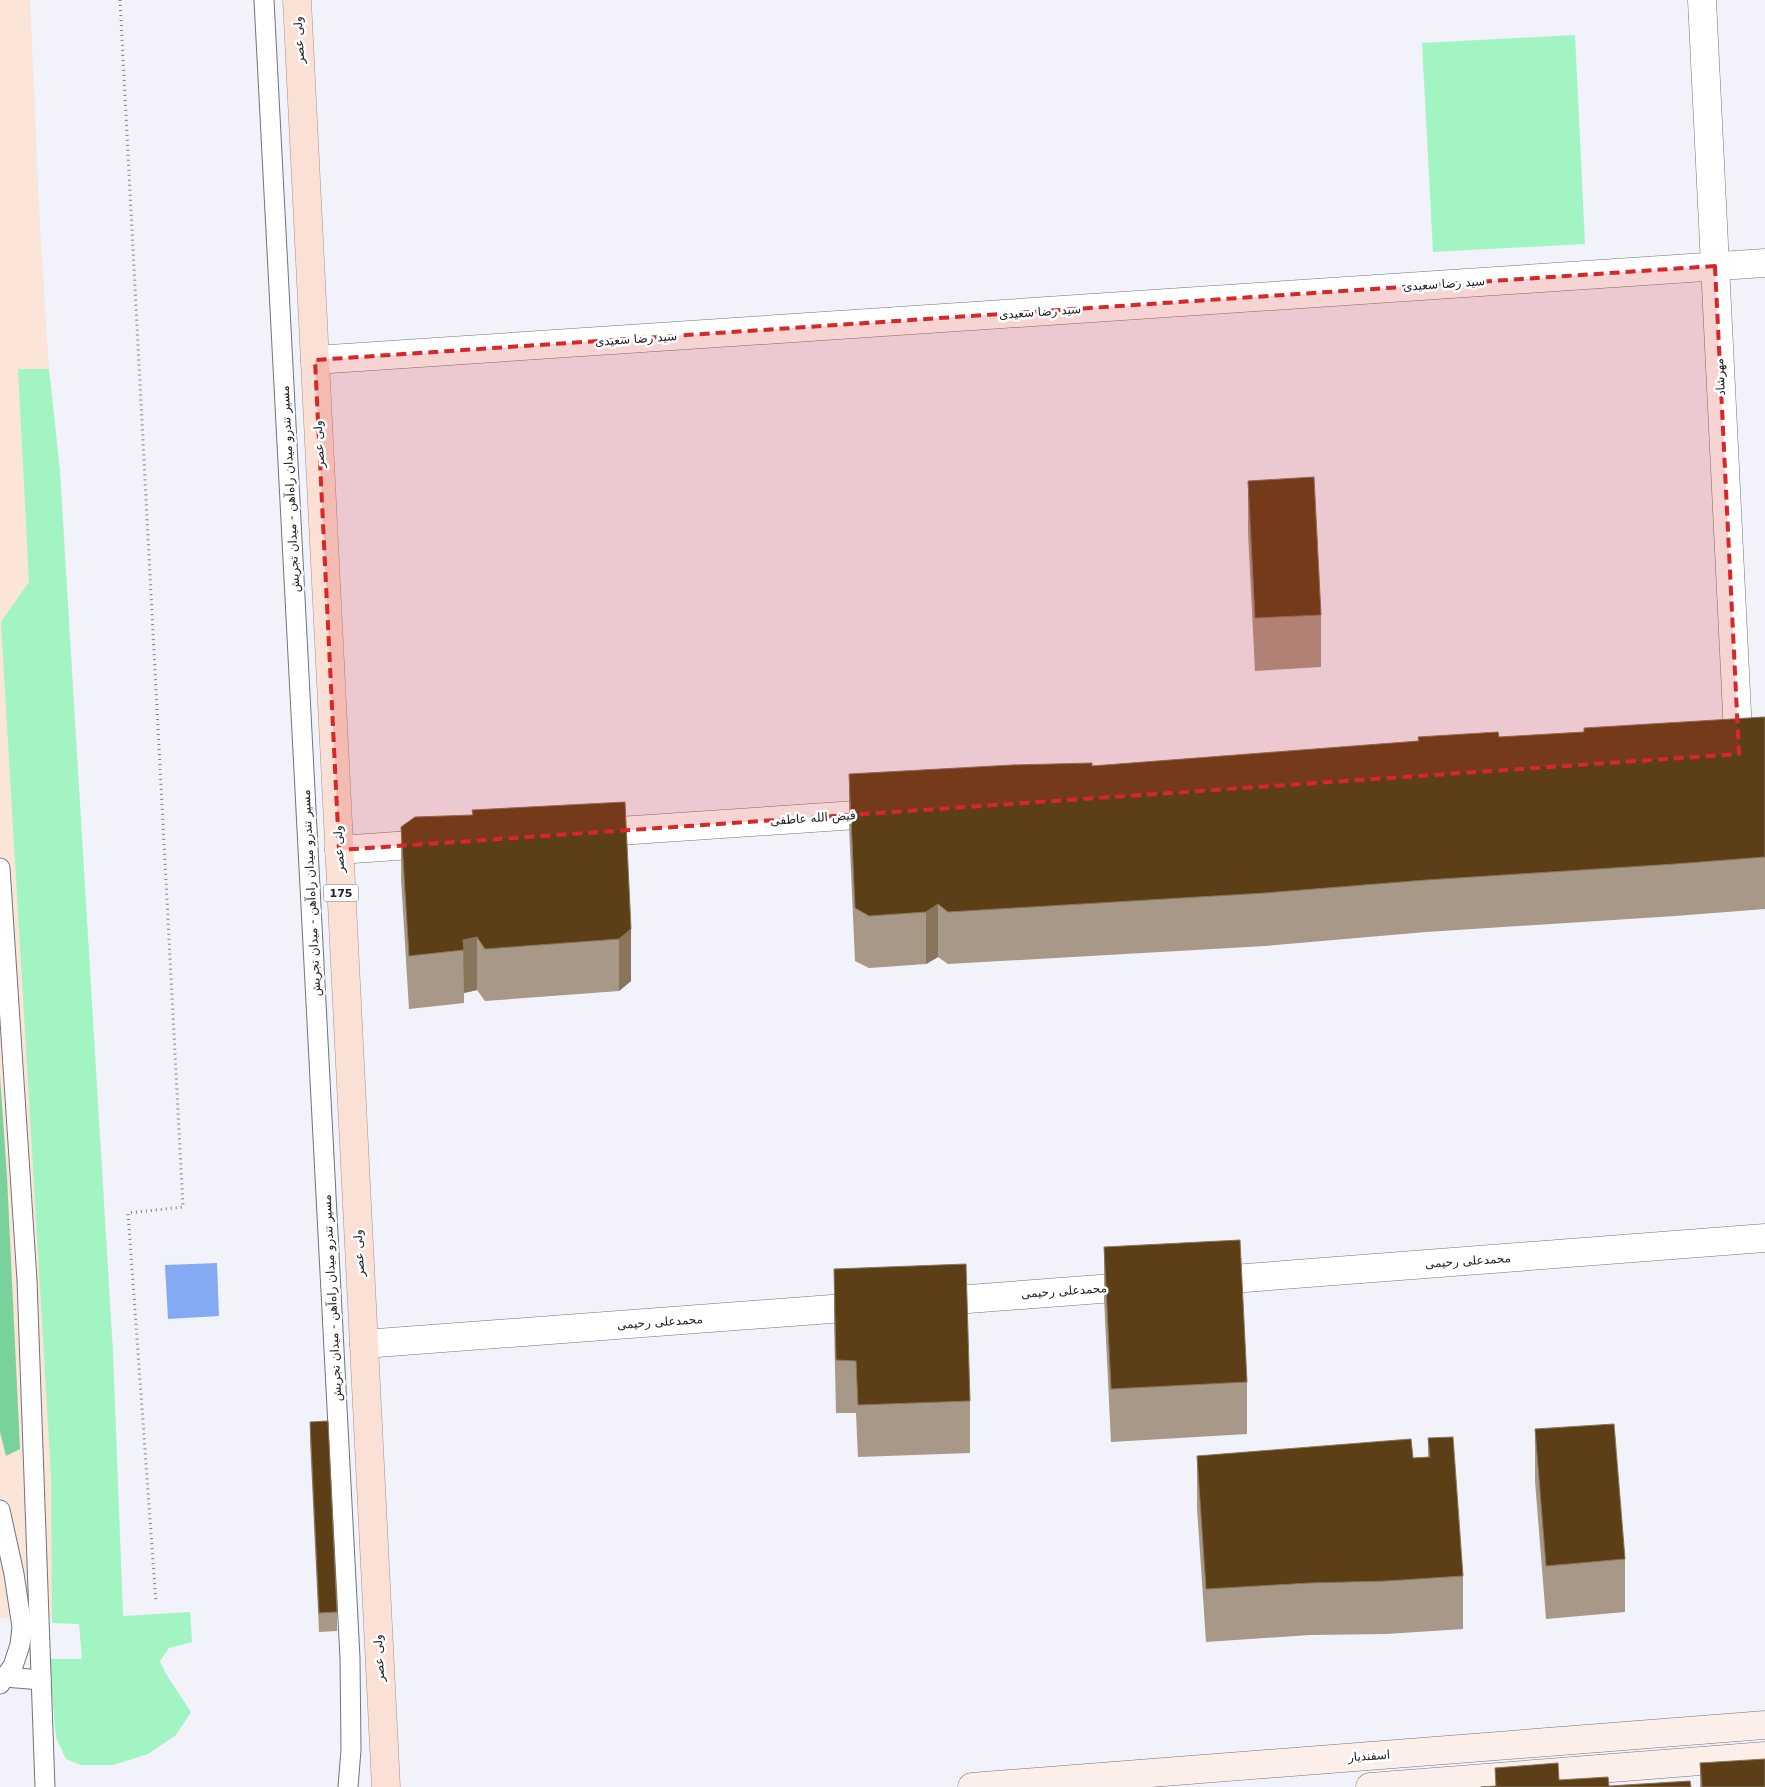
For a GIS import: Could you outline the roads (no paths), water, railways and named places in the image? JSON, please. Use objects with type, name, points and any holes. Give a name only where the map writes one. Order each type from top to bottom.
[{"type":"main road","name":"ولی عصر","points":[[297,0],[386,1787]]},
{"type":"main road","name":"اسفندیار","points":[[972,1787],[1765,1725]]},
{"type":"main road","points":[[1370,1787],[1765,1756]]},
{"type":"street","name":"مهرشاد","points":[[1702,0],[1741,754]]},
{"type":"street","name":"سید رضا سعیدی","points":[[315,360],[1765,263]]},
{"type":"street","name":"فیض الله عاطفی","points":[[567,834],[915,810]]},
{"type":"street","points":[[339,850],[468,841]]},
{"type":"street","name":"محمدعلی رحیمی","points":[[364,1344],[1765,1238]]},
{"type":"lane","name":"مسیر تندرو میدان راه‌آهن - میدان تجریش","points":[[264,0],[350,1658],[351,1750],[348,1787]]},
{"type":"lane","points":[[0,868],[27,1280],[31,1627],[3,1681]]},
{"type":"lane","points":[[0,1510],[14,1574],[31,1627],[41,1680],[45,1787]]},
{"type":"lane","points":[[3,1681],[41,1680]]},
{"type":"water","points":[[217,1263],[219,1316],[168,1319],[165,1265]]}]
